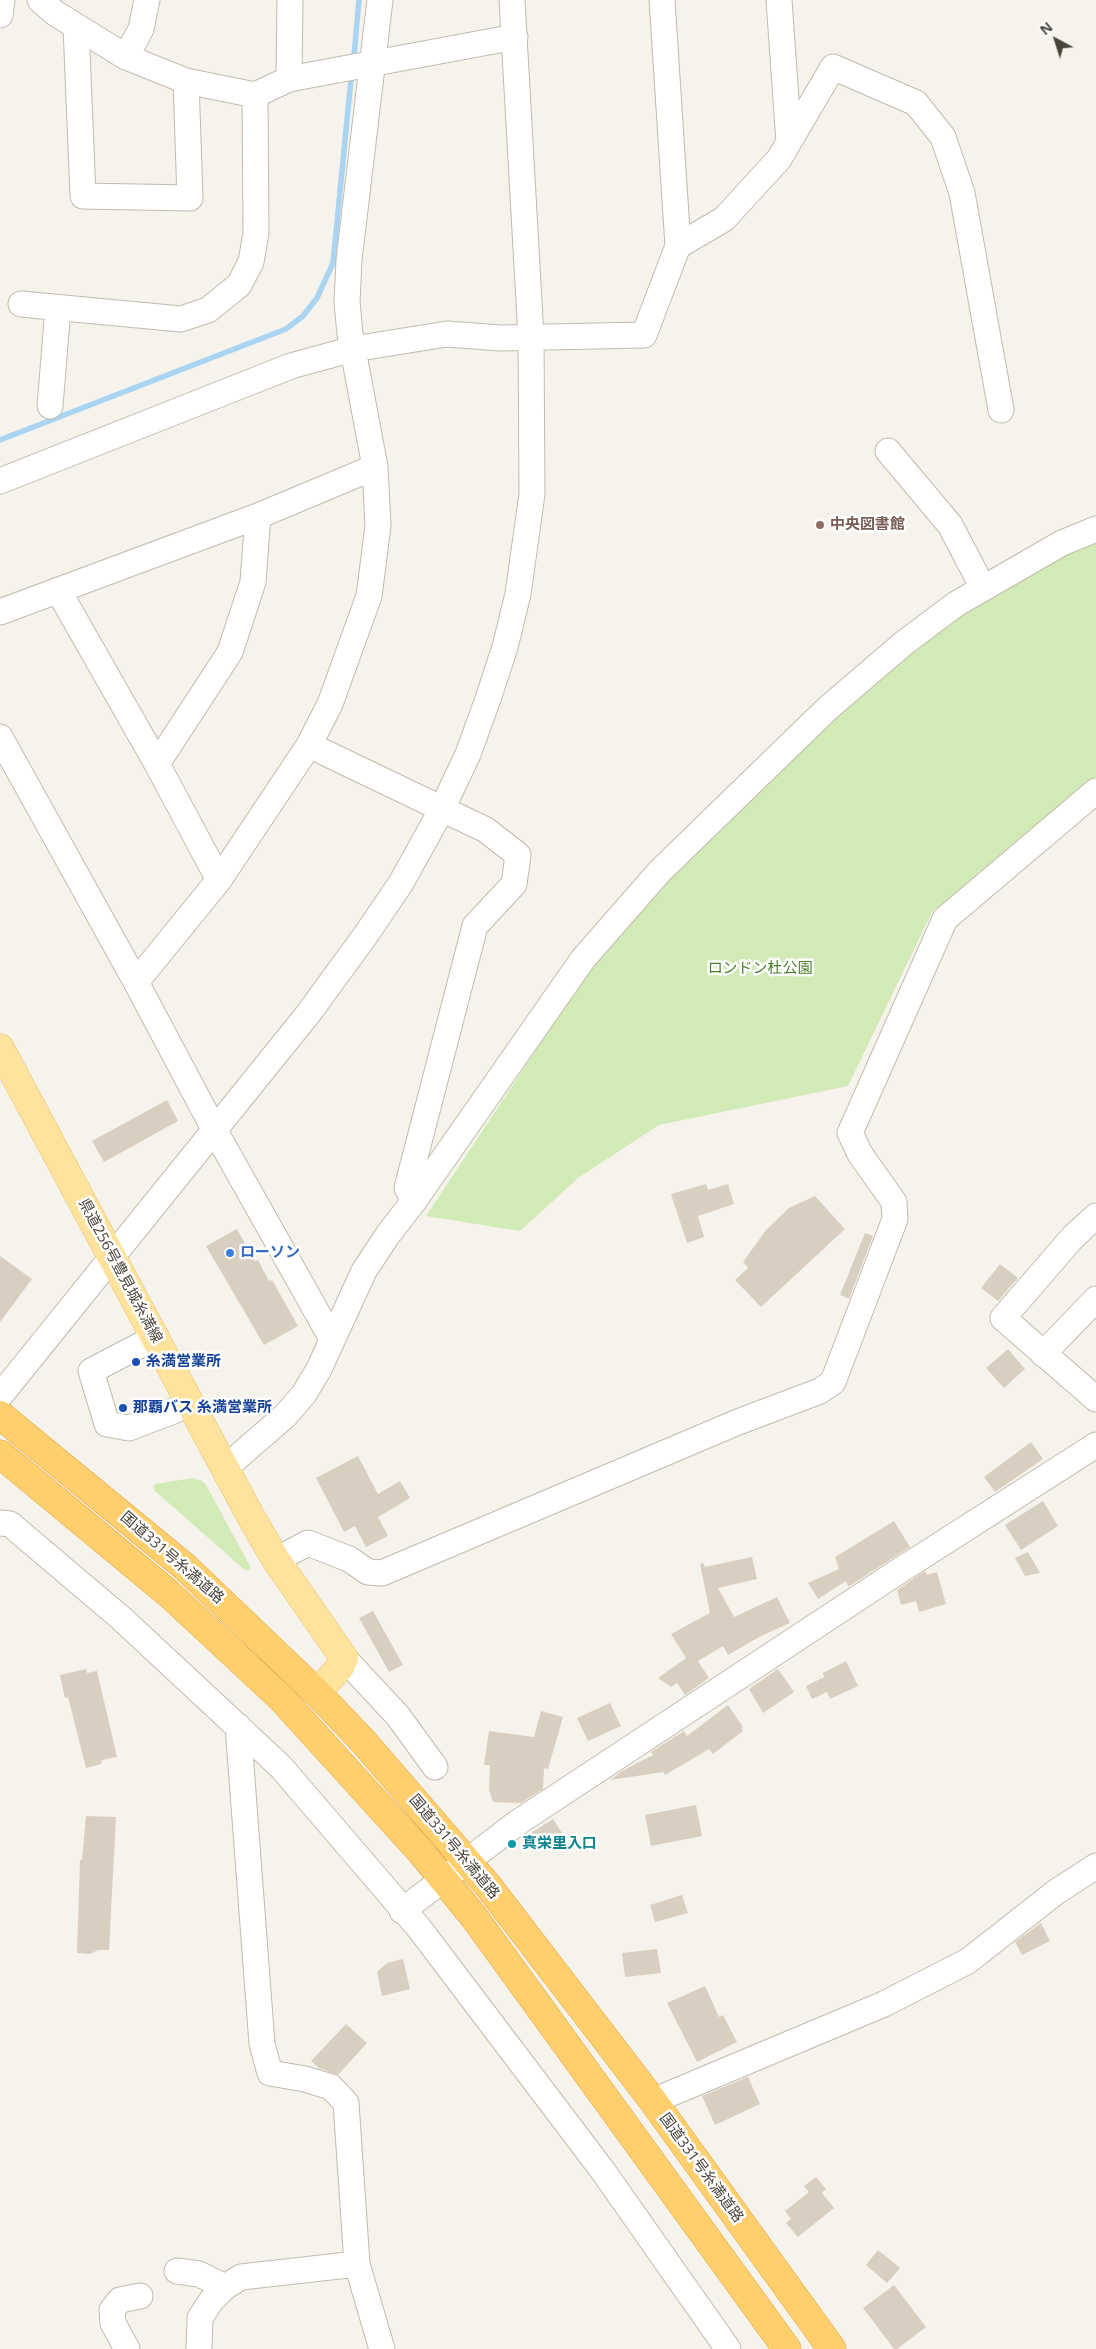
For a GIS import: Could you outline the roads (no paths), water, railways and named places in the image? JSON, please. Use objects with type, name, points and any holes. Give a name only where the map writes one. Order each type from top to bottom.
[{"type":"highway","name":"国道331号糸満道路","points":[[0,1415],[185,1567],[317,1693],[467,1861],[653,2101],[832,2349]]},
{"type":"highway","name":"国道331号糸満道路","points":[[0,1454],[168,1593],[282,1699],[444,1879],[787,2349]]},
{"type":"main road","name":"県道256号豊見城糸満線","points":[[0,1048],[276,1560],[344,1658]]},
{"type":"main road","points":[[317,1693],[340,1667],[344,1658]]},
{"type":"street","points":[[0,15],[2,0]]},
{"type":"street","points":[[40,0],[76,26],[126,57],[186,82],[255,95],[289,79],[515,37]]},
{"type":"street","points":[[126,57],[141,29],[147,0]]},
{"type":"street","points":[[289,79],[290,0]]},
{"type":"street","points":[[136,982],[219,880],[309,745],[330,704],[369,596],[378,526],[375,468],[347,302],[349,260],[380,0]]},
{"type":"street","points":[[0,1396],[308,1014],[365,936],[401,882],[442,809],[468,754],[505,647],[518,594],[532,494],[531,337],[512,0]]},
{"type":"street","points":[[0,481],[265,376],[354,348],[447,334],[500,338],[644,336],[678,246],[662,0]]},
{"type":"street","points":[[779,0],[789,142]]},
{"type":"street","points":[[76,26],[82,196],[190,198],[186,82]]},
{"type":"street","points":[[678,246],[724,219],[780,159],[833,67],[916,104],[943,137],[962,193],[1001,410]]},
{"type":"street","points":[[21,304],[181,319],[208,310],[239,285],[251,262],[256,233],[255,95]]},
{"type":"street","points":[[50,406],[58,308]]},
{"type":"street","points":[[888,451],[950,525],[983,588]]},
{"type":"street","points":[[0,612],[258,516],[375,468]]},
{"type":"street","points":[[157,764],[230,652],[253,582],[258,516]]},
{"type":"street","points":[[225,1468],[285,1416],[304,1394],[319,1368],[364,1271],[583,959],[660,871],[828,708],[904,643],[956,604],[1062,543],[1096,529]]},
{"type":"street","points":[[58,590],[157,764],[219,880]]},
{"type":"street","points":[[0,737],[136,982],[214,1129],[332,1339]]},
{"type":"street","points":[[309,745],[486,830],[518,855],[514,884],[475,926],[407,1188],[414,1201]]},
{"type":"street","points":[[276,1560],[308,1543],[349,1559],[368,1572],[382,1573],[738,1422],[820,1391],[833,1382],[895,1219],[894,1202],[860,1154],[850,1133],[945,919],[1096,791]]},
{"type":"street","points":[[1096,1216],[1073,1237],[1003,1318],[1096,1399]]},
{"type":"street","points":[[1043,1354],[1096,1299]]},
{"type":"street","points":[[156,1337],[91,1372],[107,1424],[129,1428],[176,1410],[190,1402]]},
{"type":"street","points":[[402,1911],[517,1822],[896,1573],[1096,1445]]},
{"type":"street","points":[[0,1523],[10,1524],[122,1618],[238,1726],[280,1768],[402,1911],[419,1928],[603,2171],[728,2349]]},
{"type":"street","points":[[344,1658],[398,1716],[435,1767]]},
{"type":"street","points":[[238,1726],[262,2044],[270,2073],[305,2079],[331,2087],[346,2103],[357,2264],[382,2349]]},
{"type":"street","points":[[653,2101],[884,2004],[968,1961],[1056,1892],[1096,1866]]},
{"type":"street","points":[[199,2349],[200,2318],[211,2301],[225,2287],[240,2277],[357,2264]]},
{"type":"street","points":[[177,2271],[199,2274],[225,2287]]},
{"type":"street","points":[[127,2349],[113,2323],[112,2310],[120,2300],[140,2296]]},
{"type":"waterway","points":[[354,56],[359,0]]},
{"type":"waterway","points":[[0,440],[286,329],[303,316],[317,298],[333,263],[351,79]]},
{"type":"place","name":"中央図書館","points":[[820,525]]},
{"type":"place","name":"ローソン","points":[[230,1253]]},
{"type":"place","name":"糸満営業所","points":[[136,1362]]},
{"type":"place","name":"那覇バス 糸満営業所","points":[[123,1408]]},
{"type":"place","name":"真栄里入口","points":[[512,1844]]},
{"type":"park label","name":"ロンドン杜公園","points":[[760,969]]}]
